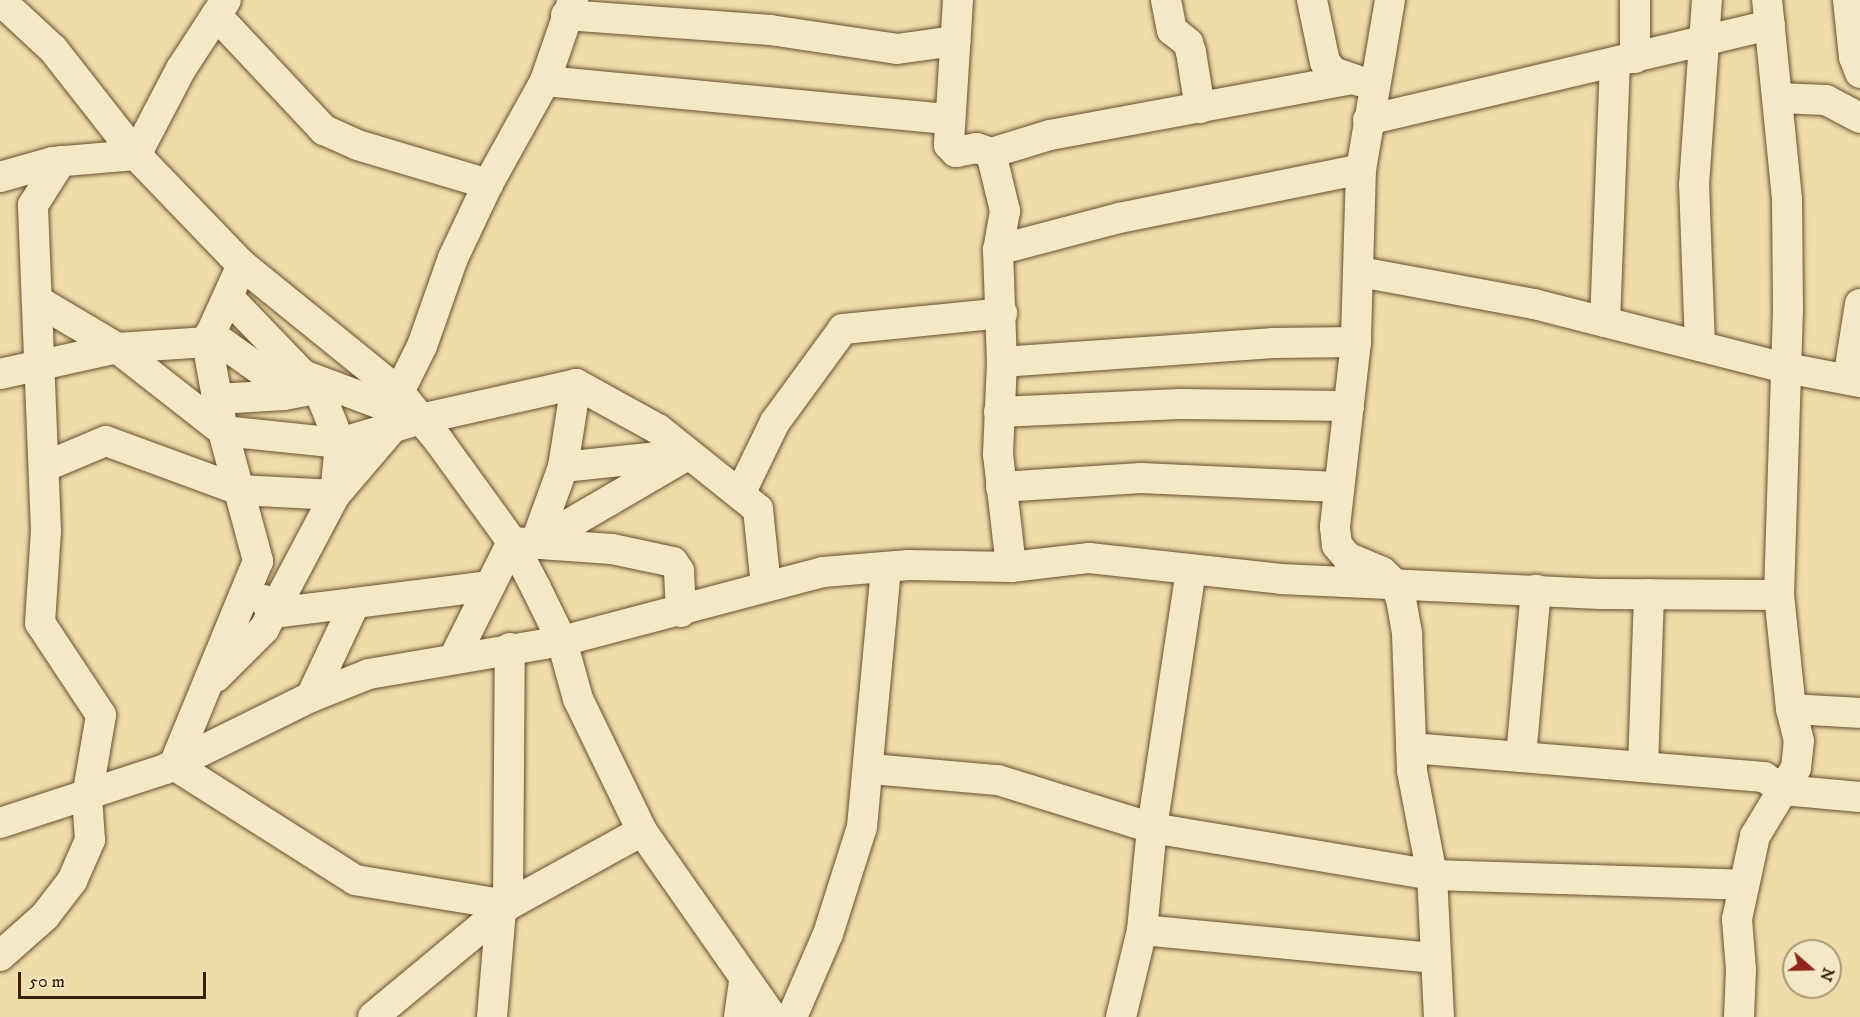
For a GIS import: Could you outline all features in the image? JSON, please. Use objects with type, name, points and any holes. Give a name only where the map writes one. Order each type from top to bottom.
[{"type":"street","points":[[0,0],[52,49],[136,155],[242,265],[399,392],[407,423]]},
{"type":"street","points":[[958,0],[949,119],[951,150],[977,148],[991,153],[1050,135],[1360,81]]},
{"type":"street","points":[[1166,0],[1172,30],[1188,44],[1191,52],[1200,108]]},
{"type":"street","points":[[1312,0],[1325,62],[1333,72],[1360,81]]},
{"type":"street","points":[[1390,0],[1360,81],[1368,120],[1361,168],[1360,272],[1356,342],[1338,487],[1337,545],[1347,557],[1382,572],[1394,583],[1407,634],[1412,771],[1432,875],[1439,1017]]},
{"type":"street","points":[[1605,322],[1625,61],[1635,0]]},
{"type":"street","points":[[1700,346],[1694,185],[1706,41],[1707,0]]},
{"type":"street","points":[[1848,0],[1854,57],[1860,73]]},
{"type":"street","points":[[136,155],[181,69],[221,7],[324,130],[357,145],[488,184]]},
{"type":"street","points":[[399,392],[422,346],[442,283],[488,184],[545,81],[569,8],[770,30],[897,49],[955,41]]},
{"type":"street","points":[[1368,120],[1706,41],[1769,12],[1787,199],[1786,368],[1779,595],[1791,709],[1799,741],[1796,768],[1755,836],[1744,885],[1737,919],[1741,970],[1739,1017]]},
{"type":"street","points":[[545,81],[949,119]]},
{"type":"street","points":[[1778,98],[1826,100],[1860,118]]},
{"type":"street","points":[[991,153],[1005,211],[998,250],[1002,313],[999,412],[1001,487],[1011,567]]},
{"type":"street","points":[[0,177],[61,161],[136,155]]},
{"type":"street","points":[[0,956],[45,916],[72,881],[90,840],[87,797],[101,715],[40,623],[46,531],[33,206],[61,161]]},
{"type":"street","points":[[998,250],[1119,218],[1361,168]]},
{"type":"street","points":[[174,765],[258,561],[223,431],[209,338],[242,265]]},
{"type":"street","points":[[1360,272],[1534,304],[1786,368],[1854,381],[1860,304]]},
{"type":"street","points":[[228,297],[314,389],[340,443],[334,495]]},
{"type":"street","points":[[38,301],[117,348],[223,431],[340,443],[407,423],[576,384],[658,429],[758,509],[766,586]]},
{"type":"street","points":[[740,494],[775,423],[843,329],[1002,313]]},
{"type":"street","points":[[0,374],[117,348],[209,338],[314,389],[407,423],[523,543],[562,641],[578,699],[642,831],[772,1017]]},
{"type":"street","points":[[1002,362],[1272,343],[1356,342]]},
{"type":"street","points":[[454,658],[490,586],[523,543],[563,467],[576,384]]},
{"type":"street","points":[[217,399],[314,389]]},
{"type":"street","points":[[999,412],[1169,404],[1349,406]]},
{"type":"street","points":[[206,686],[264,629],[334,495],[407,423]]},
{"type":"street","points":[[44,467],[106,441],[239,490],[334,495]]},
{"type":"street","points":[[563,467],[689,454]]},
{"type":"street","points":[[523,543],[689,454]]},
{"type":"street","points":[[1001,487],[1141,478],[1338,487]]},
{"type":"street","points":[[523,543],[612,549],[674,562],[679,571],[681,612]]},
{"type":"street","points":[[0,823],[87,797],[174,765],[311,697],[369,674],[510,648],[562,641],[681,612],[766,586],[823,572],[886,567],[1011,567],[1089,558],[1281,579],[1649,594],[1779,595]]},
{"type":"street","points":[[792,1017],[852,866],[871,769],[886,567]]},
{"type":"street","points":[[1120,1017],[1142,930],[1152,828],[1191,570]]},
{"type":"street","points":[[250,581],[273,613]]},
{"type":"street","points":[[273,613],[490,586]]},
{"type":"street","points":[[1521,757],[1536,590]]},
{"type":"street","points":[[1644,767],[1649,594]]},
{"type":"street","points":[[311,697],[355,603]]},
{"type":"street","points":[[492,1017],[505,908],[510,648]]},
{"type":"street","points":[[1791,709],[1860,713]]},
{"type":"street","points":[[1411,748],[1764,777],[1783,790],[1860,797]]},
{"type":"street","points":[[174,765],[355,880],[505,908]]},
{"type":"street","points":[[871,769],[998,780],[1152,828],[1432,875],[1744,885]]},
{"type":"street","points":[[372,1017],[505,908],[642,831]]},
{"type":"street","points":[[1142,930],[1436,958]]},
{"type":"street","points":[[739,1017],[744,980]]}]
